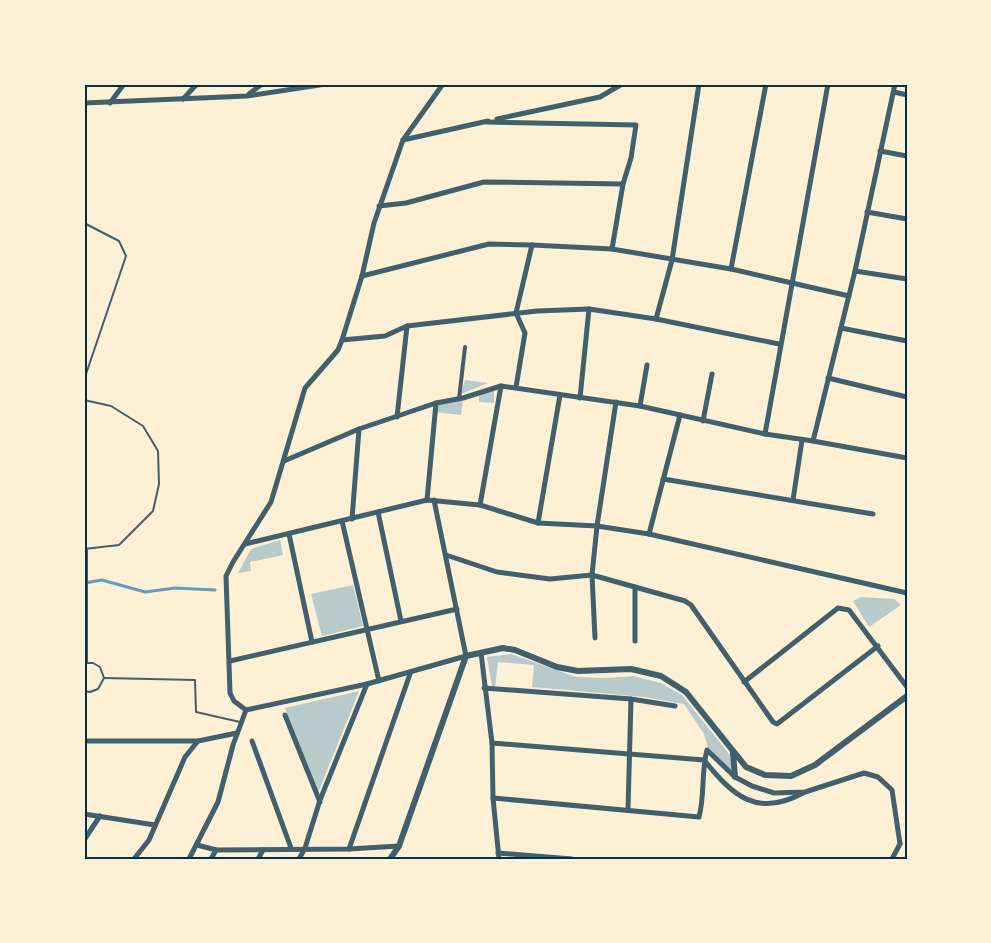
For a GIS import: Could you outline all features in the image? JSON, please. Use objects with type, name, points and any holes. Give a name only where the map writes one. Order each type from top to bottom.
[{"type":"street","points":[[110,103],[124,84]]},
{"type":"street","points":[[183,99],[197,84]]},
{"type":"street","points":[[247,96],[262,84]]},
{"type":"street","points":[[84,103],[247,96],[326,84]]},
{"type":"street","points":[[443,84],[403,140],[379,206],[362,276],[338,350],[305,388],[271,502],[232,562],[226,576],[230,693],[234,701],[246,710],[410,674],[466,656],[502,648],[515,650],[557,667],[578,671],[631,669],[661,676],[686,692],[746,767],[765,775],[791,776],[815,765],[907,696]]},
{"type":"street","points":[[403,140],[600,97],[622,84]]},
{"type":"street","points":[[656,319],[672,260],[699,84]]},
{"type":"street","points":[[731,269],[766,84]]},
{"type":"street","points":[[765,434],[779,344],[828,84]]},
{"type":"street","points":[[813,441],[855,272],[895,84]]},
{"type":"street","points":[[894,92],[907,95]]},
{"type":"street","points":[[486,122],[636,125],[612,249]]},
{"type":"street","points":[[880,151],[907,156]]},
{"type":"street","points":[[379,206],[406,203],[484,183],[623,184]]},
{"type":"street","points":[[867,212],[907,219]]},
{"type":"street","points":[[362,276],[489,244],[532,245],[612,249],[731,269],[849,296]]},
{"type":"street","points":[[516,387],[525,333],[516,313],[532,245]]},
{"type":"street","points":[[855,272],[907,279]]},
{"type":"street","points":[[342,340],[385,336],[407,326],[516,313],[588,309],[656,319],[779,344]]},
{"type":"street","points":[[580,398],[588,309]]},
{"type":"street","points":[[397,417],[407,326]]},
{"type":"street","points":[[840,328],[907,341]]},
{"type":"street","points":[[459,399],[465,347]]},
{"type":"street","points":[[640,406],[647,365]]},
{"type":"street","points":[[703,421],[711,374]]},
{"type":"street","points":[[828,378],[907,396]]},
{"type":"street","points":[[284,461],[358,429],[436,403],[459,399],[501,386],[640,406],[765,434],[907,458]]},
{"type":"street","points":[[480,505],[501,386]]},
{"type":"street","points":[[538,523],[560,395]]},
{"type":"street","points":[[595,638],[592,575],[616,402]]},
{"type":"street","points":[[427,500],[436,403]]},
{"type":"street","points":[[649,534],[680,415]]},
{"type":"street","points":[[352,519],[358,429]]},
{"type":"street","points":[[793,500],[802,440]]},
{"type":"street","points":[[663,479],[873,514]]},
{"type":"street","points":[[245,544],[427,500],[435,500],[480,505],[538,523],[597,526],[649,534],[907,593]]},
{"type":"street","points":[[390,859],[399,846],[466,656],[435,500]]},
{"type":"street","points":[[378,512],[401,621]]},
{"type":"street","points":[[342,521],[379,681]]},
{"type":"street","points":[[290,534],[312,642]]},
{"type":"street","points":[[446,555],[497,572],[550,579],[592,575],[678,598],[691,605],[773,722],[777,724],[878,646]]},
{"type":"street","points":[[635,586],[635,641]]},
{"type":"street","points":[[744,681],[838,608],[849,610],[907,687]]},
{"type":"street","points":[[230,661],[457,609]]},
{"type":"street","points":[[481,653],[492,744],[493,798],[498,856],[572,859]]},
{"type":"street","points":[[349,849],[410,674]]},
{"type":"street","points":[[299,859],[367,684]]},
{"type":"street","points":[[484,688],[631,699],[675,706]]},
{"type":"street","points":[[628,810],[631,699]]},
{"type":"street","points":[[189,859],[218,802],[240,722],[246,710]]},
{"type":"street","points":[[285,715],[320,802]]},
{"type":"street","points":[[84,741],[198,741],[237,733]]},
{"type":"street","points":[[134,859],[149,840],[185,757],[198,741]]},
{"type":"street","points":[[252,741],[291,848]]},
{"type":"street","points":[[492,744],[704,760],[735,794],[754,802],[789,801],[805,792],[864,773],[878,777],[892,790],[900,844],[892,859]]},
{"type":"street","points":[[493,798],[699,817],[707,750],[735,777],[752,786],[774,793],[805,792]]},
{"type":"street","points":[[733,753],[735,777]]},
{"type":"street","points":[[84,814],[155,825]]},
{"type":"street","points":[[84,840],[100,816]]},
{"type":"street","points":[[900,844],[907,846]]},
{"type":"street","points":[[197,845],[216,850],[349,849],[399,846]]},
{"type":"street","points":[[211,859],[216,850]]},
{"type":"street","points":[[258,859],[263,850]]},
{"type":"lane","points":[[84,223],[119,241],[126,256],[84,380]]},
{"type":"lane","points":[[84,400],[111,406],[143,426],[158,451],[159,484],[153,510],[118,545],[86,549],[86,663],[93,663],[100,667],[104,678],[98,689],[84,691]]},
{"type":"lane","points":[[104,678],[195,680],[196,712],[240,722]]},
{"type":"shaded area","points":[[465,380],[488,383],[461,394]]},
{"type":"shaded area","points":[[494,388],[494,403],[479,402],[479,392]]},
{"type":"shaded area","points":[[463,398],[461,415],[435,412],[436,403]]},
{"type":"shaded area","points":[[280,540],[283,555],[250,562],[251,571],[238,573],[251,549]]},
{"type":"shaded area","points":[[353,585],[363,626],[322,636],[311,594]]},
{"type":"shaded area","points":[[861,597],[894,599],[901,605],[869,627],[853,601]]},
{"type":"shaded area","points":[[511,654],[576,677],[633,676],[661,683],[682,695],[730,755],[732,773],[708,748],[704,734],[684,704],[644,697],[532,687],[534,665],[498,662],[495,688],[492,687],[487,657]]},
{"type":"shaded area","points":[[359,691],[318,793],[285,708]]},
{"type":"waterway","points":[[84,583],[102,580],[145,592],[175,588],[215,590]]}]
